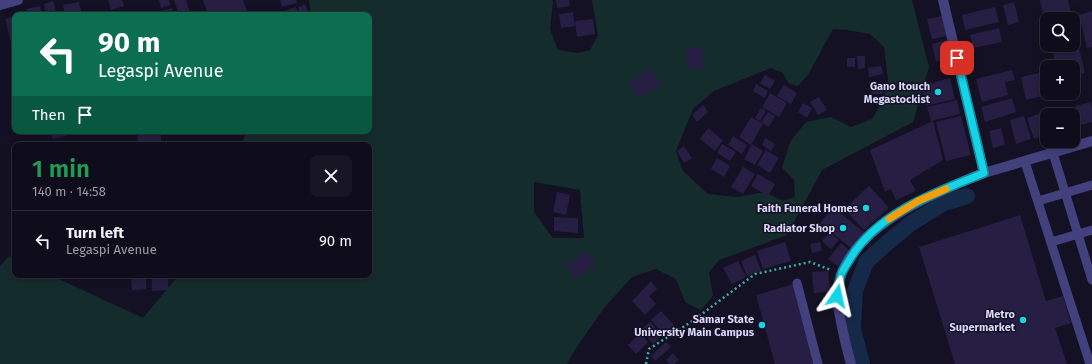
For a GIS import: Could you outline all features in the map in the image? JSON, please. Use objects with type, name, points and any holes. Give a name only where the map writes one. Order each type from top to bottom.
[{"type":"street","points":[[0,5],[18,0]]},
{"type":"street","points":[[943,0],[984,173]]},
{"type":"street","points":[[851,364],[842,327],[837,296],[841,274],[854,252],[869,235],[894,216],[918,201],[984,173],[1026,165],[1053,153],[1092,141]]},
{"type":"lane","points":[[1053,153],[1092,280]]},
{"type":"lane","points":[[1026,165],[1090,364]]},
{"type":"lane","points":[[1038,201],[1092,185]]},
{"type":"lane","points":[[1051,242],[1092,230]]},
{"type":"lane","points":[[797,283],[818,364]]},
{"type":"path","points":[[646,364],[649,349],[694,320],[755,274],[810,262],[841,274]]},
{"type":"green space","points":[[309,0],[551,0],[553,1],[550,29],[558,50],[577,53],[590,50],[598,35],[592,0],[912,0],[929,67],[913,122],[822,170],[787,235],[719,260],[709,272],[713,296],[701,310],[685,302],[676,279],[656,269],[632,277],[604,308],[576,348],[567,364],[0,364],[0,266],[9,256],[12,258],[12,278],[56,278],[143,318],[176,278],[372,278],[372,142],[243,142],[245,134],[372,134],[372,12],[311,12]],"holes":[[[833,29],[870,34],[884,47],[888,80],[883,101],[872,119],[851,127],[831,117],[806,122],[790,142],[782,168],[794,180],[795,197],[783,201],[765,192],[737,197],[708,194],[683,171],[676,151],[693,109],[714,91],[771,68],[783,73],[788,83],[798,86],[808,75]],[[534,182],[580,190],[584,238],[553,238],[534,212]]]},
{"type":"building","points":[[108,0],[122,0],[124,6],[111,10]]},
{"type":"building","points":[[159,0],[169,0],[171,5],[161,8]]},
{"type":"building","points":[[174,0],[186,0],[190,12],[178,12]]},
{"type":"building","points":[[203,0],[243,0],[247,12],[207,12]]},
{"type":"building","points":[[280,0],[296,0],[297,3],[282,7]]},
{"type":"building","points":[[556,0],[569,0],[570,6],[557,8]]},
{"type":"building","points":[[1040,0],[1068,0],[1071,12],[1043,12]]},
{"type":"building","points":[[53,1],[56,12],[46,12],[44,4]]},
{"type":"building","points":[[79,2],[81,12],[64,12],[63,5]]},
{"type":"building","points":[[1014,2],[1019,22],[1008,25],[1003,5]]},
{"type":"building","points":[[305,4],[308,12],[299,12],[298,7]]},
{"type":"building","points":[[40,6],[41,12],[27,12],[26,9]]},
{"type":"building","points":[[296,7],[298,12],[284,12]]},
{"type":"building","points":[[995,7],[999,22],[965,30],[962,15]]},
{"type":"building","points":[[172,8],[173,12],[158,12]]},
{"type":"building","points":[[1092,11],[1092,47],[1087,48],[1080,15]]},
{"type":"building","points":[[573,12],[575,26],[561,28],[559,14]]},
{"type":"building","points":[[942,16],[947,36],[932,39],[927,19]]},
{"type":"building","points":[[12,17],[12,47],[5,19]]},
{"type":"building","points":[[593,19],[595,34],[577,37],[575,21]]},
{"type":"building","points":[[999,28],[1002,42],[973,48],[970,35]]},
{"type":"building","points":[[947,40],[951,58],[936,62],[932,44]]},
{"type":"building","points":[[702,47],[704,68],[688,69],[686,48]]},
{"type":"building","points":[[1053,52],[1080,52],[1085,73],[1080,74],[1080,60],[1054,60]]},
{"type":"building","points":[[857,56],[865,56],[865,68],[858,69]]},
{"type":"building","points":[[847,58],[855,58],[855,67],[847,67]]},
{"type":"building","points":[[881,66],[883,74],[869,77],[868,68]]},
{"type":"building","points":[[651,69],[661,85],[638,98],[629,82]]},
{"type":"building","points":[[1012,70],[1015,80],[1005,82],[1008,95],[982,102],[976,79]]},
{"type":"building","points":[[1040,73],[1040,96],[1026,100],[1021,77]]},
{"type":"building","points":[[765,75],[775,81],[770,89],[760,83]]},
{"type":"building","name":"Gano Itouch Megastockist","points":[[950,78],[955,99],[926,106],[921,86]]},
{"type":"building","points":[[756,84],[768,91],[765,98],[753,91]]},
{"type":"building","points":[[871,84],[883,84],[883,94],[871,94]]},
{"type":"building","points":[[784,85],[797,93],[791,104],[777,96]]},
{"type":"building","points":[[770,93],[787,103],[779,117],[762,107]]},
{"type":"building","points":[[819,97],[827,110],[818,115],[810,102]]},
{"type":"building","points":[[1012,98],[1016,112],[985,122],[981,107]]},
{"type":"building","points":[[957,100],[960,114],[931,121],[927,107]]},
{"type":"building","points":[[1091,102],[1092,122],[1080,125],[1080,108],[1076,108],[1075,106]]},
{"type":"building","points":[[803,103],[812,108],[807,118],[798,112]]},
{"type":"building","points":[[703,105],[708,112],[697,122],[692,115]]},
{"type":"building","points":[[761,108],[766,111],[760,121],[755,118]]},
{"type":"building","points":[[768,112],[775,116],[769,127],[761,122]]},
{"type":"building","points":[[1040,113],[1040,137],[1034,139],[1027,118]]},
{"type":"building","points":[[961,116],[971,155],[946,161],[936,122]]},
{"type":"building","points":[[1024,116],[1031,139],[1016,144],[1010,120]]},
{"type":"building","points":[[751,117],[763,124],[751,145],[739,137]]},
{"type":"building","points":[[933,121],[943,160],[910,180],[916,191],[896,200],[891,189],[885,192],[870,150]]},
{"type":"building","points":[[708,128],[723,140],[715,151],[700,139]]},
{"type":"building","points":[[1001,128],[1005,145],[993,148],[989,131]]},
{"type":"building","points":[[52,134],[72,134],[53,139]]},
{"type":"building","points":[[137,134],[161,134],[161,142],[138,142]]},
{"type":"building","points":[[733,136],[747,145],[742,154],[728,145]]},
{"type":"building","points":[[765,138],[775,144],[771,151],[762,145]]},
{"type":"building","points":[[722,144],[736,152],[730,161],[717,153]]},
{"type":"building","points":[[752,144],[763,151],[755,165],[744,159]]},
{"type":"building","points":[[684,146],[692,158],[684,163],[677,151]]},
{"type":"building","points":[[766,150],[779,158],[770,173],[757,165]]},
{"type":"building","points":[[717,158],[730,166],[724,177],[711,169]]},
{"type":"building","points":[[743,167],[755,174],[743,194],[731,187]]},
{"type":"building","points":[[758,174],[775,184],[768,196],[751,186]]},
{"type":"building","name":"Faith Funeral Homes","points":[[869,186],[889,208],[864,230],[844,209]]},
{"type":"building","points":[[557,192],[570,195],[566,215],[553,212]]},
{"type":"building","name":"Radiator Shop","points":[[833,207],[865,233],[852,249],[820,223]]},
{"type":"building","points":[[1020,215],[1046,301],[1063,296],[1071,323],[1055,328],[1067,364],[955,364],[919,247]]},
{"type":"building","points":[[554,217],[578,218],[578,233],[554,231]]},
{"type":"building","points":[[829,232],[839,240],[831,249],[822,241]]},
{"type":"building","points":[[785,242],[791,261],[763,269],[757,251]]},
{"type":"building","points":[[820,242],[822,251],[812,253],[810,244]]},
{"type":"building","points":[[841,243],[850,251],[838,266],[828,259]]},
{"type":"building","points":[[586,251],[596,264],[576,279],[566,266]]},
{"type":"building","points":[[755,255],[761,270],[747,276],[741,261]]},
{"type":"building","points":[[738,261],[746,277],[732,284],[723,268]]},
{"type":"building","points":[[828,271],[830,292],[814,293],[812,272]]},
{"type":"building","points":[[131,278],[146,278],[146,289],[132,290]]},
{"type":"building","points":[[152,278],[168,278],[168,290],[152,291]]},
{"type":"building","points":[[651,281],[657,289],[649,296],[656,304],[645,315],[632,301]]},
{"type":"building","points":[[794,284],[816,364],[775,364],[756,295]]},
{"type":"building","points":[[661,311],[674,325],[664,335],[651,320]]},
{"type":"building","points":[[650,322],[662,335],[653,344],[641,330]]},
{"type":"building","points":[[640,333],[648,342],[636,354],[628,345]]},
{"type":"building","points":[[666,342],[671,347],[655,361],[651,356]]},
{"type":"building","points":[[673,353],[679,360],[674,364],[669,364],[666,360]]},
{"type":"waterway","points":[[862,364],[853,328],[855,291],[866,262],[910,224],[944,203],[967,196]]},
{"type":"slow traffic","points":[[889,219],[918,201],[946,189]]},
{"type":"place","name":"Gano Itouch Megastockist","points":[[938,92]]},
{"type":"place","name":"Faith Funeral Homes","points":[[866,208]]},
{"type":"place","name":"Radiator Shop","points":[[843,228]]},
{"type":"place","name":"Metro Supermarket","points":[[1023,320]]},
{"type":"place","name":"Samar State University Main Campus","points":[[762,325]]},
{"type":"route","points":[[837,296],[841,274],[854,252],[869,235],[894,216],[918,201],[950,186],[984,173],[957,58]]}]
